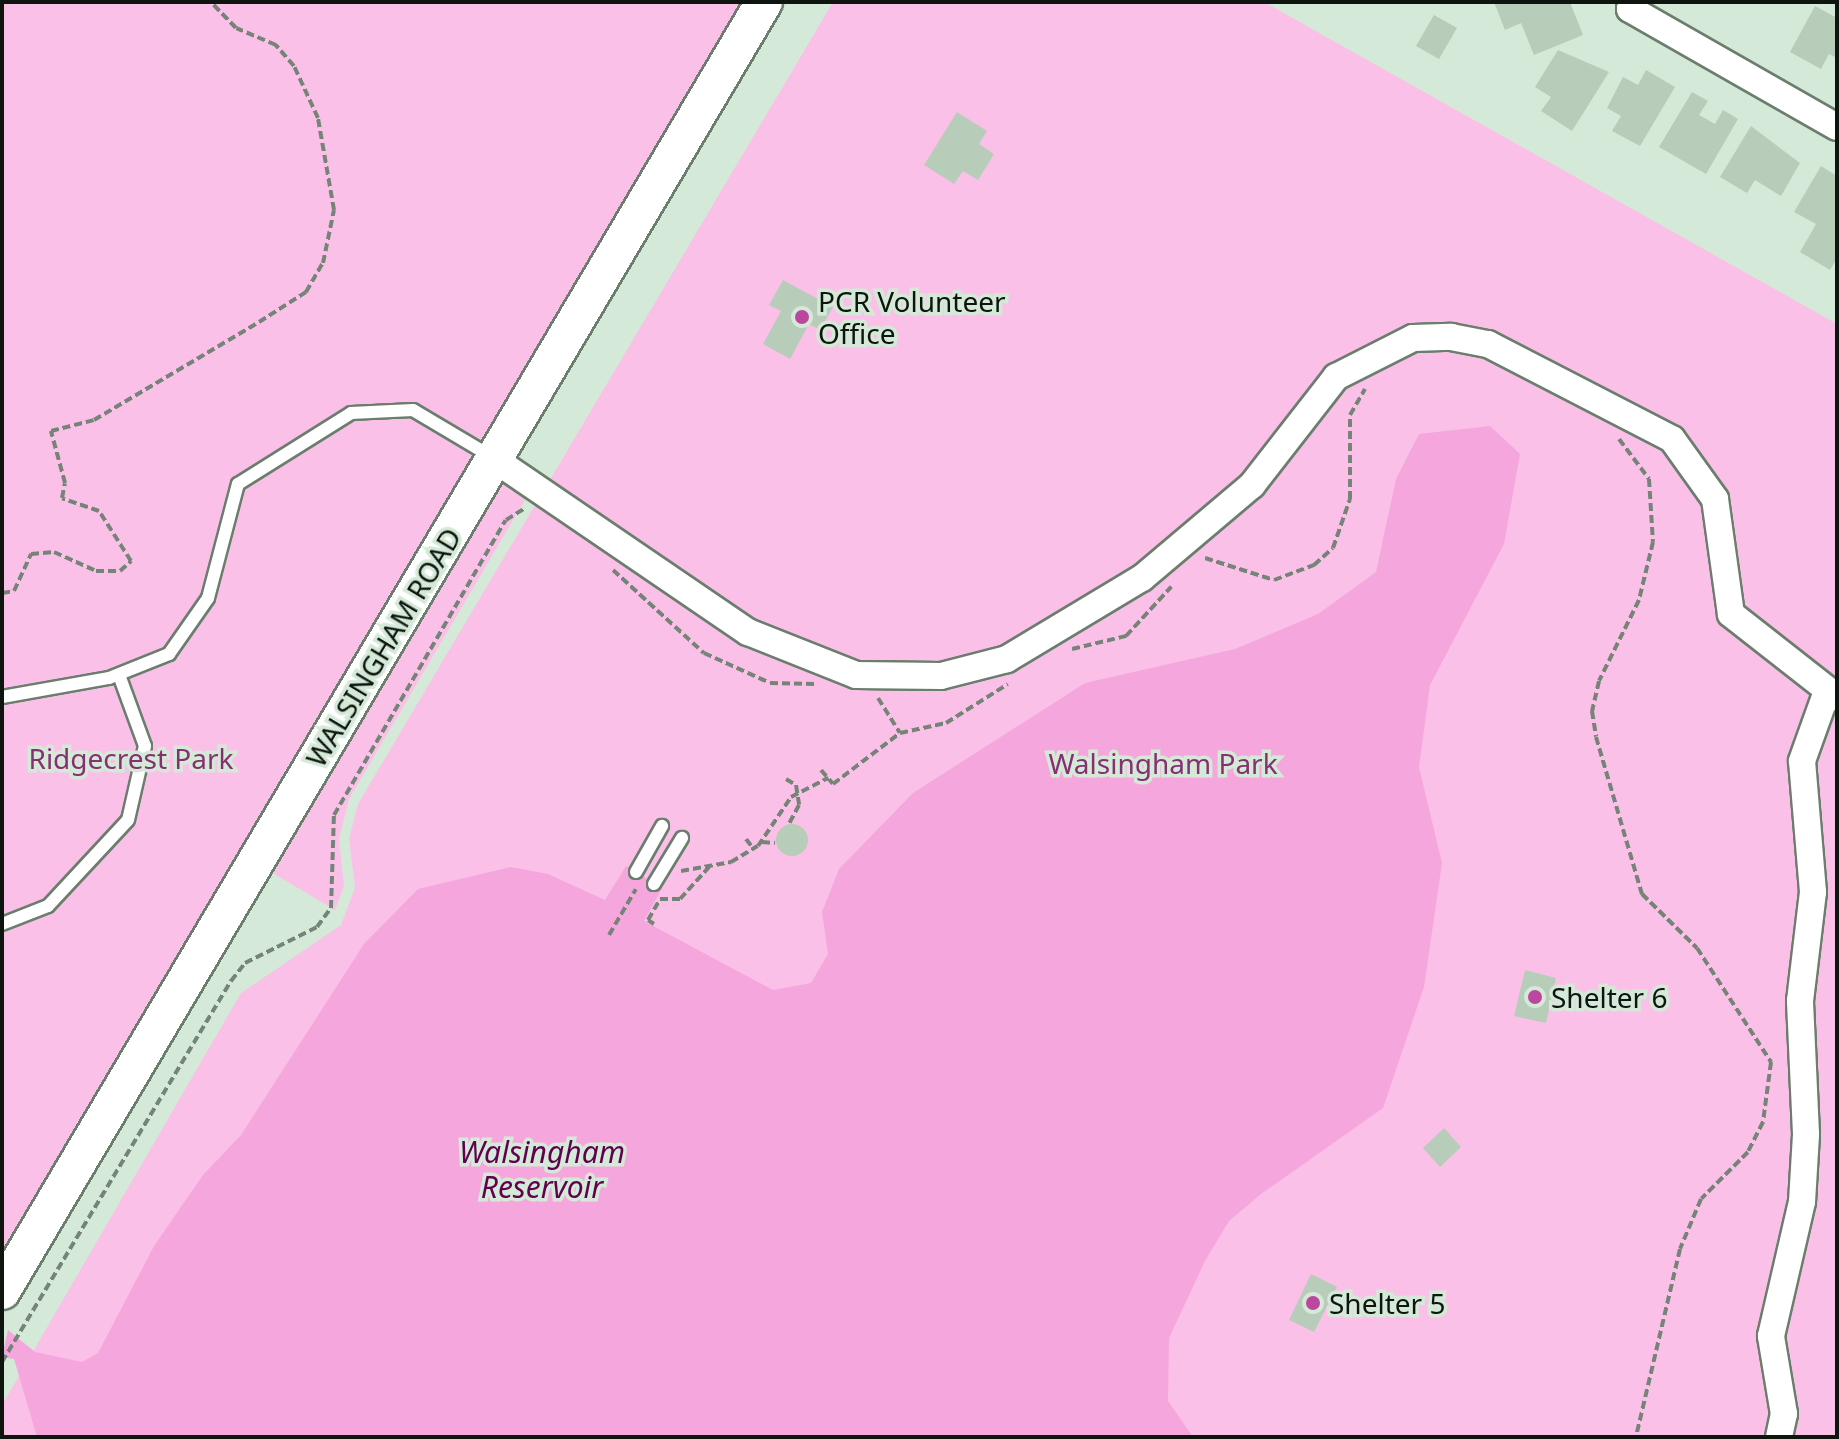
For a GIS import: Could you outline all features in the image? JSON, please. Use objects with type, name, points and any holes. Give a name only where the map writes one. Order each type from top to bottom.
[{"type":"street","name":"WALSINGHAM ROAD","points":[[2,1291],[764,2]]},
{"type":"street","points":[[1634,2],[1630,9],[1837,127]]},
{"type":"street","points":[[494,459],[761,638],[856,675],[941,676],[1007,659],[1142,578],[1252,485],[1348,369],[1413,338],[1451,337],[1488,344],[1672,439],[1715,499],[1731,614],[1832,696],[1802,761],[1813,892],[1800,1001],[1806,1134],[1802,1202],[1771,1336],[1784,1414],[1779,1437]]},
{"type":"lane","points":[[2,697],[119,675],[169,654],[192,631],[208,598],[238,484],[303,439],[351,413],[413,410],[494,459]]},
{"type":"lane","points":[[2,924],[48,906],[128,820],[145,746],[119,675]]},
{"type":"lane","points":[[636,872],[662,826]]},
{"type":"lane","points":[[654,884],[682,838]]},
{"type":"path","points":[[2,593],[14,591],[31,554],[54,552],[96,571],[120,571],[131,561],[99,511],[62,498],[65,483],[51,431],[94,420],[259,322],[306,292],[323,263],[334,210],[318,118],[294,66],[276,45],[236,28],[211,2]]},
{"type":"path","points":[[1192,566],[1217,556],[1274,580],[1304,570],[1333,548],[1350,499],[1350,415],[1378,379]]},
{"type":"path","points":[[1614,435],[1649,479],[1653,542],[1639,600],[1599,681],[1592,711],[1596,737],[1642,894],[1697,948],[1771,1062],[1763,1122],[1748,1152],[1701,1199],[1680,1249],[1636,1437]]},
{"type":"path","points":[[2,1362],[231,981],[245,963],[317,927],[331,908],[334,815],[353,778],[506,520],[519,509],[539,508]]},
{"type":"path","points":[[611,565],[704,653],[770,683],[828,687]]},
{"type":"path","points":[[1067,650],[1126,636],[1181,575]]},
{"type":"path","points":[[821,770],[833,784],[900,733],[946,723],[1018,678]]},
{"type":"path","points":[[868,693],[900,733]]},
{"type":"path","points":[[666,864],[689,873],[753,848],[762,842],[795,797],[828,778]]},
{"type":"path","points":[[786,779],[796,785],[795,797],[799,808],[789,824]]},
{"type":"path","points":[[746,839],[753,848]]},
{"type":"path","points":[[762,842],[775,843]]},
{"type":"path","points":[[654,924],[648,920],[660,899],[680,899],[711,865]]},
{"type":"path","points":[[609,935],[621,915]]},
{"type":"green space","name":"Ridgecrest Park","points":[[2,2],[761,2],[2,1256]]},
{"type":"green space","name":"Walsingham Park","points":[[833,2],[1264,2],[1837,324],[1837,1437],[2,1437],[2,1405],[241,993],[341,925],[355,888],[349,839],[358,804]]},
{"type":"green space","points":[[499,475],[529,493],[349,799],[339,839],[344,886],[335,910],[266,869]]},
{"type":"water","name":"Walsingham Reservoir","points":[[1490,426],[1520,454],[1504,544],[1430,685],[1419,767],[1442,863],[1424,987],[1383,1108],[1261,1194],[1229,1221],[1205,1261],[1169,1338],[1168,1401],[1193,1437],[37,1437],[14,1359],[2,1357],[8,1330],[35,1352],[82,1362],[98,1353],[154,1246],[203,1175],[241,1135],[364,944],[418,889],[511,867],[548,874],[605,900],[626,866],[662,888],[644,921],[773,990],[811,983],[828,954],[822,912],[839,869],[913,793],[1085,683],[1235,649],[1318,614],[1376,572],[1396,479],[1419,434]]},
{"type":"building","points":[[1494,2],[1570,2],[1583,35],[1534,55],[1521,23],[1505,30]]},
{"type":"building","points":[[1815,6],[1837,18],[1837,58],[1829,54],[1821,69],[1790,52]]},
{"type":"building","points":[[1434,15],[1457,28],[1439,59],[1416,46]]},
{"type":"building","points":[[1558,50],[1609,72],[1572,131],[1541,111],[1551,97],[1535,87]]},
{"type":"building","points":[[1646,70],[1675,87],[1640,146],[1612,131],[1621,116],[1607,108],[1623,77],[1638,85]]},
{"type":"building","points":[[1692,92],[1708,101],[1699,115],[1715,124],[1723,110],[1738,119],[1706,174],[1659,147]]},
{"type":"building","points":[[957,112],[987,131],[979,144],[994,154],[978,180],[963,171],[954,184],[924,165]]},
{"type":"building","points":[[1751,126],[1800,163],[1781,196],[1755,180],[1747,193],[1720,177]]},
{"type":"building","points":[[1821,166],[1837,176],[1837,258],[1830,270],[1800,252],[1816,224],[1794,212]]},
{"type":"building","name":"PCR Volunteer Office","points":[[783,280],[833,307],[820,330],[809,324],[790,359],[763,344],[781,311],[769,305]]},
{"type":"building","points":[[792,824],[803,829],[808,840],[803,851],[792,856],[781,851],[776,840],[781,829]]},
{"type":"building","name":"Shelter 6","points":[[1525,970],[1556,978],[1546,1023],[1514,1016]]},
{"type":"building","points":[[1444,1128],[1461,1147],[1440,1167],[1423,1148]]},
{"type":"building","name":"Shelter 5","points":[[1311,1274],[1337,1287],[1314,1332],[1289,1320]]},
{"type":"place","name":"PCR Volunteer Office","points":[[802,317]]},
{"type":"place","name":"Shelter 6","points":[[1535,997]]},
{"type":"place","name":"Shelter 5","points":[[1313,1303]]}]
